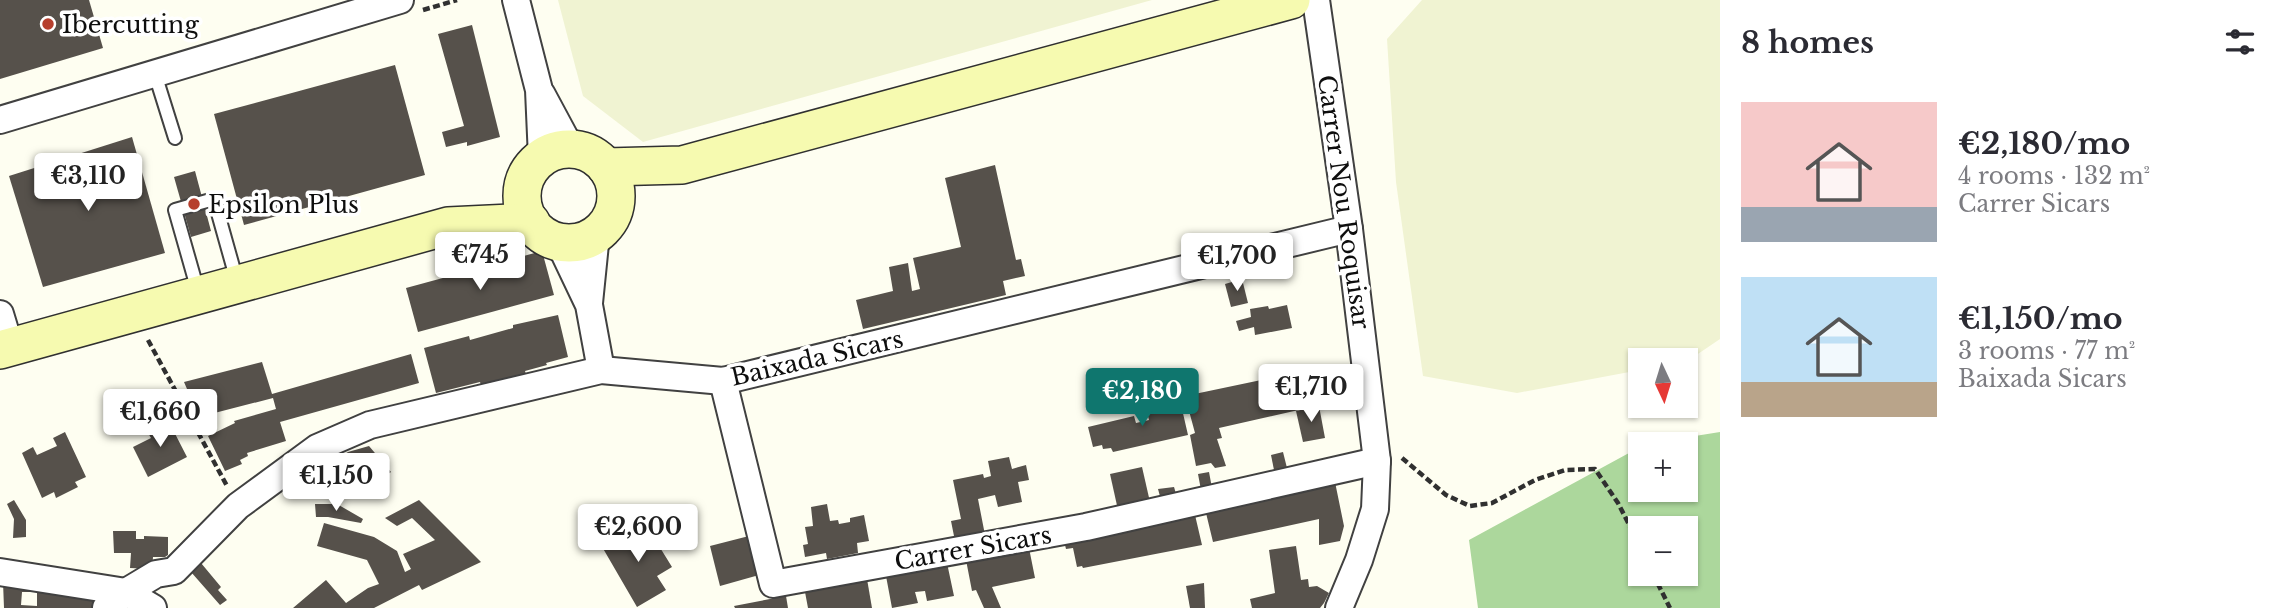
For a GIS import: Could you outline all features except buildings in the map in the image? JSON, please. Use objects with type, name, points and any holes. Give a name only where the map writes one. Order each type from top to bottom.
[{"type":"street","points":[[0,120],[400,0]]},
{"type":"street","points":[[516,0],[539,90],[546,164],[523,205],[545,232],[589,305]]},
{"type":"street","points":[[606,167],[682,165],[1291,0]]},
{"type":"street","name":"Carrer Nou Roquisar","points":[[1316,0],[1349,229],[1376,451],[1375,509],[1359,560],[1339,608]]},
{"type":"street","points":[[3,337],[132,313],[448,226],[546,164],[590,154],[606,167],[615,184],[615,203],[609,220],[596,234],[579,242],[545,232],[448,226]]},
{"type":"street","points":[[615,203],[682,165]]},
{"type":"street","name":"Baixada Sicars","points":[[116,600],[156,574],[174,571],[238,506],[317,447],[370,425],[601,370],[723,381],[1349,229]]},
{"type":"street","points":[[596,234],[589,305],[601,370]]},
{"type":"street","name":"Carrer Sicars","points":[[723,381],[773,584],[1086,527],[1376,451]]},
{"type":"street","points":[[162,608],[174,571]]},
{"type":"street","points":[[0,572],[153,608]]},
{"type":"lane","points":[[155,74],[174,138]]},
{"type":"lane","points":[[199,295],[175,210],[215,199],[238,284]]},
{"type":"path","points":[[132,313],[238,506]]},
{"type":"path","points":[[1376,451],[1399,456],[1446,495],[1470,506],[1492,503],[1535,480],[1565,470],[1595,469],[1619,503],[1628,521]]},
{"type":"path","points":[[1659,586],[1670,608]]},
{"type":"green space","points":[[558,0],[1152,0],[643,142],[583,96]]},
{"type":"green space","points":[[1422,0],[1720,0],[1720,339],[1698,354],[1698,348],[1628,348],[1628,372],[1517,393],[1423,376],[1396,182],[1387,39]]},
{"type":"green space","points":[[1720,432],[1720,608],[1478,608],[1469,540],[1628,454],[1628,502],[1698,502],[1698,436]]},
{"type":"place","name":"Ibercutting","points":[[48,24]]},
{"type":"place","name":"Epsilon Plus","points":[[194,204]]}]
